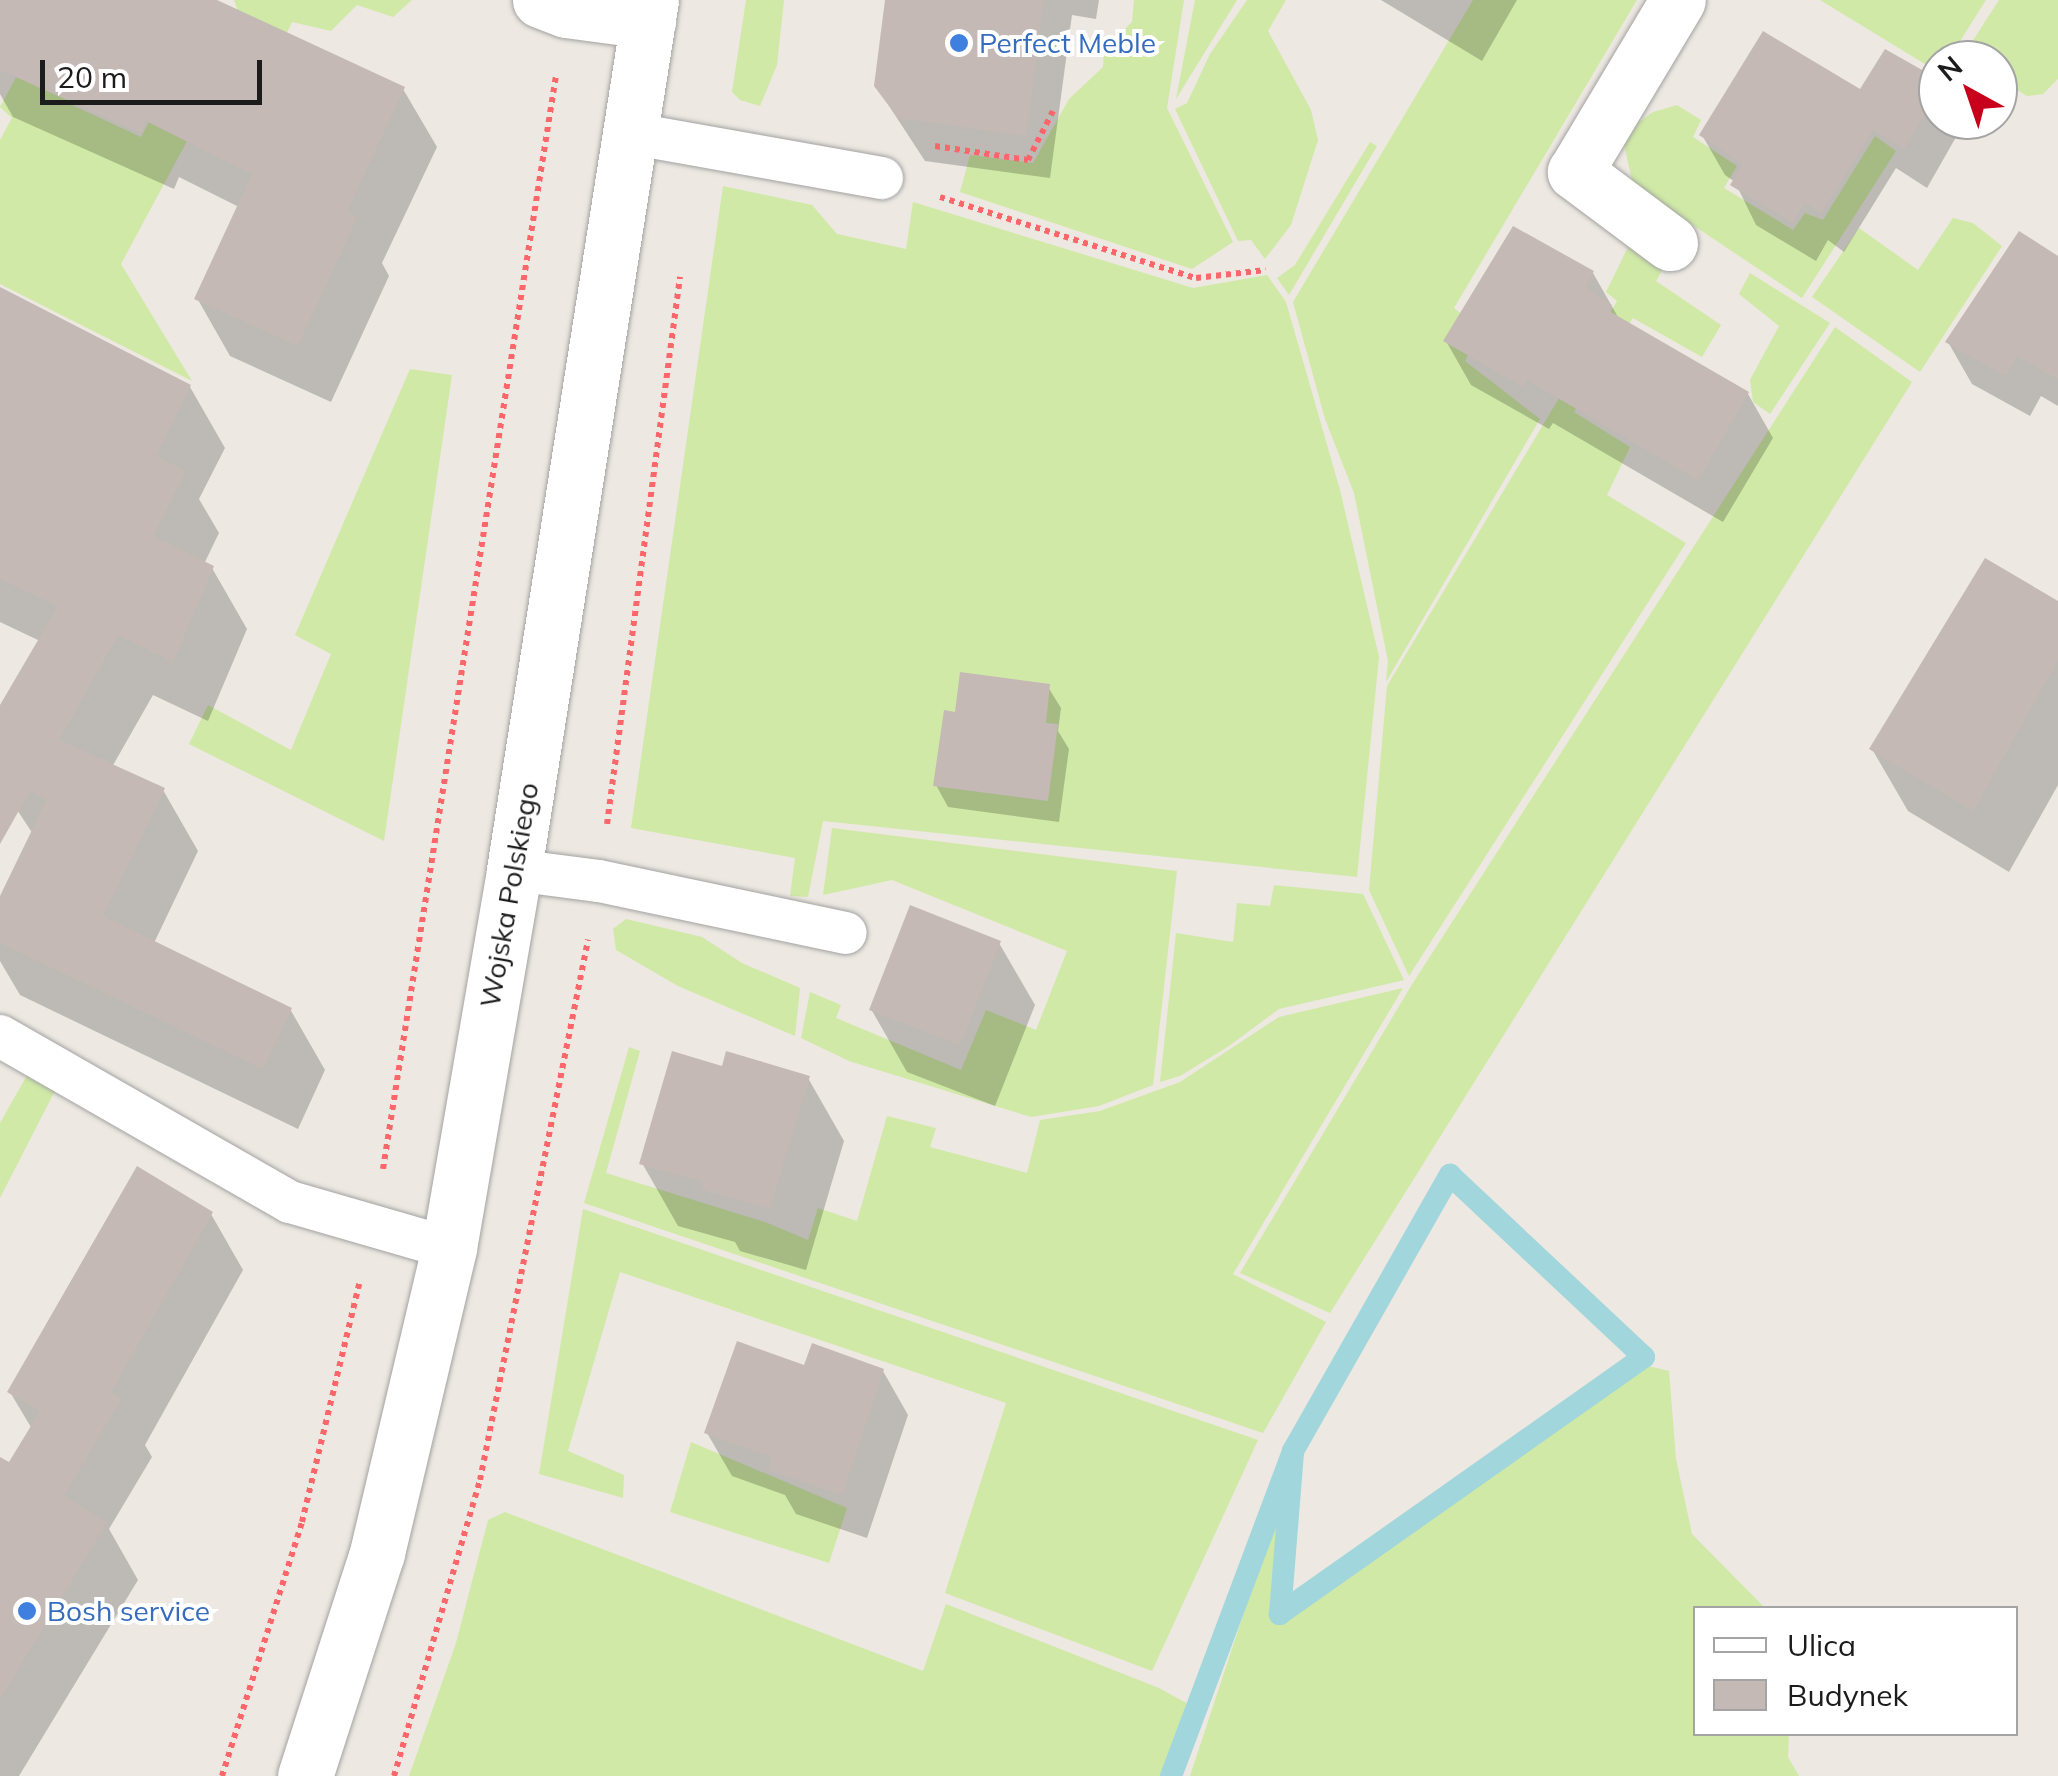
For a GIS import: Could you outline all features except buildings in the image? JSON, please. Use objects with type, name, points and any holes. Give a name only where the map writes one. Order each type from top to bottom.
[{"type":"street","points":[[1670,243],[1575,172],[1678,0]]},
{"type":"street","points":[[553,5],[649,11]]},
{"type":"street","name":"Wojska Polskiego","points":[[305,1776],[377,1553],[449,1248],[514,870],[649,11]]},
{"type":"lane","points":[[629,133],[882,178]]},
{"type":"lane","points":[[514,870],[599,881],[846,933]]},
{"type":"lane","points":[[0,1036],[290,1202],[449,1248]]},
{"type":"path","points":[[222,1776],[302,1522],[372,1227],[406,1036],[553,5]]},
{"type":"path","points":[[929,145],[1028,160],[1053,111]]},
{"type":"path","points":[[882,178],[1196,278],[1266,270]]},
{"type":"green space","points":[[234,0],[412,0],[393,17],[357,5],[331,31],[292,22],[260,91],[222,76],[121,264],[192,381],[0,284],[0,140],[12,118],[0,107],[21,68],[79,81],[68,103],[141,137],[183,57],[240,17]]},
{"type":"green space","points":[[746,0],[784,0],[777,65],[760,106],[740,100],[732,92]]},
{"type":"green space","points":[[1134,0],[1184,0],[1167,108],[1233,242],[1192,269],[960,192],[970,155],[1033,163],[1069,99],[1103,67],[1104,49],[1132,22]]},
{"type":"green space","points":[[1195,0],[1237,0],[1176,99]]},
{"type":"green space","points":[[1247,0],[1286,0],[1268,31],[1311,110],[1318,140],[1291,225],[1265,259],[1251,240],[1238,241],[1175,109],[1187,103],[1210,54]]},
{"type":"green space","points":[[1473,0],[1637,0],[1454,308],[1480,329],[1465,361],[1540,419],[1386,682],[1388,661],[1354,493],[1325,419],[1293,302]]},
{"type":"green space","points":[[1820,0],[1986,0],[1961,40],[1918,40],[1918,60]]},
{"type":"green space","points":[[1999,0],[2058,0],[2058,79],[2043,94],[2027,96],[2018,91],[2018,40],[1973,40]]},
{"type":"green space","points":[[1677,105],[1701,120],[1693,137],[1737,166],[1724,188],[1793,230],[1805,213],[1823,220],[1875,136],[1896,151],[1802,298],[1633,185],[1623,140],[1627,130],[1653,112]]},
{"type":"green space","points":[[1370,142],[1377,146],[1289,295],[1277,278],[1295,265]]},
{"type":"green space","points":[[723,186],[812,205],[837,234],[906,249],[913,202],[1193,288],[1267,275],[1286,302],[1340,490],[1379,657],[1357,877],[823,821],[808,897],[790,896],[795,858],[631,828]]},
{"type":"green space","points":[[1953,218],[1973,223],[2002,246],[1920,372],[1812,297],[1859,228],[1918,270]]},
{"type":"green space","points":[[1630,243],[1666,264],[1656,281],[1721,325],[1702,357],[1633,318],[1574,412],[1630,447],[1607,495],[1686,543],[1409,976],[1369,890],[1387,686],[1617,301],[1606,292]]},
{"type":"green space","points":[[1750,273],[1830,323],[1770,414],[1753,402],[1750,380],[1779,326],[1739,294]]},
{"type":"green space","points":[[1835,327],[1912,382],[1330,1313],[1240,1273],[1411,986]]},
{"type":"green space","points":[[410,369],[452,375],[384,841],[189,744],[208,705],[291,750],[331,654],[295,635]]},
{"type":"green space","points":[[832,828],[1177,871],[1153,1085],[1099,1106],[1031,1117],[849,1061],[801,1038],[810,992],[841,1005],[836,1018],[961,1070],[986,1010],[1036,1030],[1067,951],[892,880],[823,895]]},
{"type":"green space","points":[[1274,885],[1363,894],[1404,980],[1279,1009],[1229,1046],[1180,1076],[1160,1082],[1176,933],[1233,942],[1237,903],[1270,906]]},
{"type":"green space","points":[[626,919],[702,937],[742,963],[800,988],[795,1036],[678,986],[616,950],[613,929]]},
{"type":"green space","points":[[1403,988],[1233,1274],[1326,1322],[1263,1433],[584,1203],[629,1047],[640,1051],[606,1173],[765,1222],[808,1240],[818,1208],[857,1221],[887,1116],[936,1128],[930,1147],[1027,1173],[1040,1120],[1100,1111],[1180,1082],[1279,1017]]},
{"type":"green space","points":[[30,1070],[58,1085],[0,1198],[0,1123]]},
{"type":"green space","points":[[583,1209],[1258,1440],[1152,1671],[945,1593],[1006,1403],[620,1272],[568,1451],[624,1475],[623,1498],[539,1474]]},
{"type":"green space","points":[[1644,1365],[1669,1371],[1676,1459],[1692,1534],[1763,1606],[1693,1606],[1693,1736],[1789,1736],[1788,1757],[1799,1776],[1190,1776],[1287,1482],[1277,1618]]},
{"type":"green space","points":[[691,1442],[847,1508],[829,1563],[670,1512]]},
{"type":"green space","points":[[505,1512],[923,1671],[946,1604],[1159,1688],[1188,1704],[1165,1776],[409,1776],[456,1643],[488,1520]]},
{"type":"waterway","points":[[1171,1776],[1293,1451],[1450,1175],[1644,1357],[1280,1614],[1293,1451]]},
{"type":"place","name":"Perfect Meble","points":[[959,43]]},
{"type":"place","name":"Bosh service","points":[[27,1611]]}]
